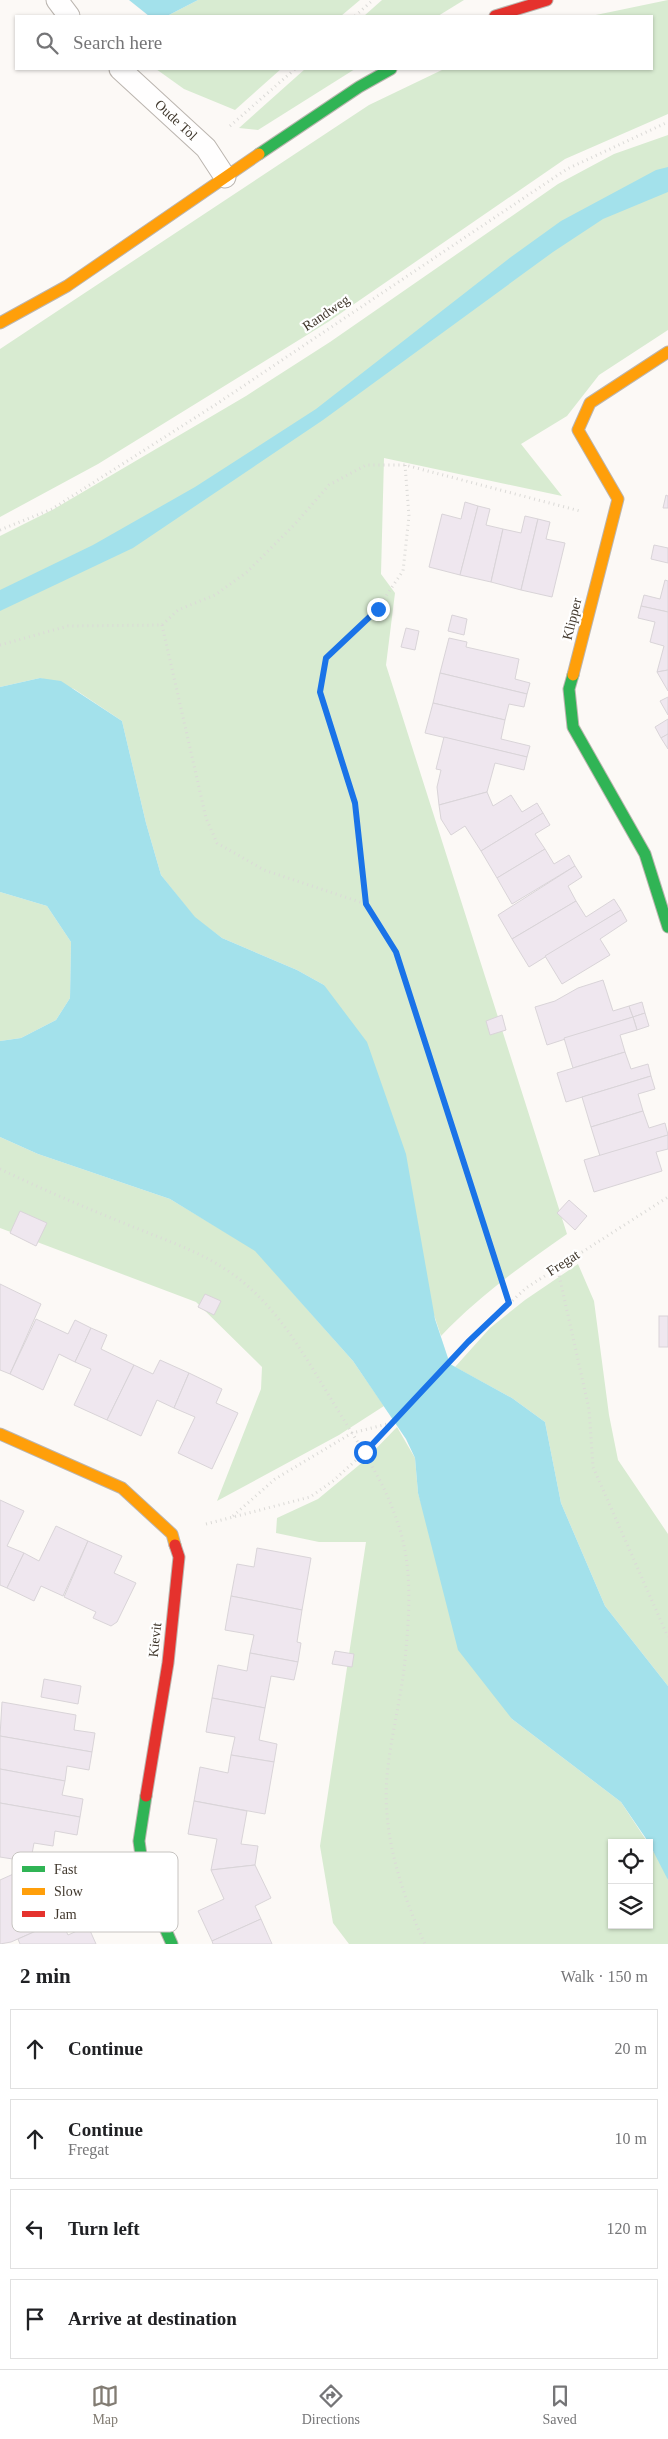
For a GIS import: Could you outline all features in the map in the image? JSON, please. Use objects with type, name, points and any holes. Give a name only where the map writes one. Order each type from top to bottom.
[{"type":"street","points":[[498,15],[547,0]]},
{"type":"street","points":[[0,323],[67,286],[359,87],[389,70]]},
{"type":"street","name":"Klipper","points":[[668,352],[590,403],[578,430],[618,499],[569,689],[573,727],[646,854],[668,927]]},
{"type":"street","name":"Kievit","points":[[0,1434],[122,1488],[172,1534],[179,1557],[168,1663],[140,1841],[141,1852]]},
{"type":"street","name":"Kievit","points":[[167,1932],[172,1944]]},
{"type":"lane","points":[[57,0],[68,15]]},
{"type":"lane","name":"Oude Tol","points":[[121,70],[206,148],[225,177]]},
{"type":"path","points":[[355,15],[373,0]]},
{"type":"path","name":"Randweg","points":[[0,530],[52,509],[207,410],[567,169],[668,122]]},
{"type":"path","points":[[0,645],[68,626],[162,625],[178,610],[215,595],[247,572],[295,524],[329,485],[366,465],[405,465],[612,519]]},
{"type":"path","points":[[405,465],[409,516],[403,571],[378,609],[326,658],[320,692],[355,803],[366,904],[396,952],[509,1303]]},
{"type":"path","points":[[162,625],[206,818],[216,843],[264,870],[366,904]]},
{"type":"path","points":[[0,1168],[46,1191],[183,1246],[223,1267],[257,1294],[284,1323],[365,1452],[398,1523],[406,1565],[410,1601],[406,1655],[387,1778],[388,1819],[396,1868],[407,1906],[425,1944]]},
{"type":"path","name":"Fregat","points":[[352,1433],[275,1479],[232,1517],[281,1506],[310,1497],[365,1452],[468,1342],[526,1288],[557,1266],[668,1197]]},
{"type":"path","points":[[557,1266],[590,1408],[593,1467],[668,1637]]},
{"type":"path","points":[[352,1433],[391,1423]]},
{"type":"green space","points":[[198,0],[360,0],[342,15],[169,15]]},
{"type":"green space","points":[[382,0],[464,0],[440,15],[365,15]]},
{"type":"green space","points":[[668,0],[668,114],[565,159],[328,322],[98,464],[0,517],[0,349],[369,105],[442,70],[653,70],[653,15],[596,15]]},
{"type":"green space","points":[[157,70],[280,70],[235,110],[184,89]]},
{"type":"green space","points":[[304,70],[353,70],[258,130],[239,128]]},
{"type":"green space","points":[[668,135],[668,330],[599,375],[567,416],[521,444],[562,496],[384,458],[381,574],[395,593],[386,665],[567,1234],[485,1295],[441,1336],[324,985],[297,970],[222,938],[195,918],[161,875],[146,823],[122,721],[74,689],[40,678],[0,687],[0,536],[54,509],[246,396],[330,342],[558,184],[614,154]]},
{"type":"green space","points":[[0,892],[47,906],[71,942],[70,998],[56,1020],[21,1038],[0,1041]]},
{"type":"green space","points":[[0,1137],[38,1154],[170,1199],[255,1250],[353,1361],[384,1406],[339,1435],[217,1501],[261,1389],[262,1367],[196,1302],[0,1228]]},
{"type":"green space","points":[[578,1264],[594,1301],[609,1415],[618,1460],[668,1534],[668,1686],[605,1606],[561,1503],[545,1422],[512,1398],[455,1367],[490,1328],[525,1300]]},
{"type":"green space","points":[[397,1427],[415,1458],[418,1493],[425,1516],[512,1719],[621,1802],[645,1839],[608,1839],[608,1929],[653,1929],[653,1851],[662,1864],[668,1880],[668,1944],[349,1944],[333,1923],[320,1846],[366,1542],[319,1542],[276,1533],[277,1518],[318,1499],[364,1461]]},
{"type":"water","points":[[129,0],[198,0],[169,15],[148,15]]},
{"type":"water","points":[[668,167],[668,192],[603,219],[553,252],[323,420],[133,548],[0,611],[0,590],[93,545],[195,487],[316,409],[511,257],[561,221],[656,170]]},
{"type":"water","points":[[40,678],[61,681],[122,721],[146,823],[161,875],[195,917],[222,938],[297,970],[324,985],[367,1042],[406,1154],[435,1319],[450,1364],[512,1398],[545,1422],[561,1503],[605,1606],[668,1686],[668,1880],[653,1851],[653,1839],[646,1839],[621,1802],[512,1719],[458,1650],[418,1493],[415,1458],[406,1439],[353,1361],[255,1251],[170,1199],[38,1154],[0,1137],[0,1041],[21,1038],[56,1020],[70,998],[71,942],[47,906],[0,892],[0,687]]},
{"type":"building","points":[[666,495],[668,496],[668,508],[663,508]]},
{"type":"building","points":[[465,502],[478,506],[460,575],[429,567],[442,514],[461,519]]},
{"type":"building","points":[[478,506],[490,509],[486,525],[503,529],[491,582],[460,575]]},
{"type":"building","points":[[525,516],[538,519],[521,590],[491,582],[503,529],[521,533]]},
{"type":"building","points":[[538,519],[550,522],[546,539],[565,543],[552,597],[521,590]]},
{"type":"building","points":[[654,545],[668,548],[668,563],[651,559]]},
{"type":"building","points":[[665,580],[668,581],[668,612],[641,606],[644,595],[660,599]]},
{"type":"building","points":[[641,606],[668,612],[668,670],[657,672],[664,646],[650,642],[655,622],[638,618]]},
{"type":"building","points":[[452,615],[467,619],[464,635],[448,631]]},
{"type":"building","points":[[406,628],[419,631],[415,650],[401,647]]},
{"type":"building","points":[[449,638],[467,642],[466,647],[519,659],[515,679],[530,683],[527,694],[440,673]]},
{"type":"building","points":[[668,670],[668,691],[657,672]]},
{"type":"building","points":[[440,673],[527,694],[524,707],[509,704],[505,720],[433,703]]},
{"type":"building","points":[[668,697],[668,715],[660,701]]},
{"type":"building","points":[[433,703],[505,720],[501,739],[530,746],[527,757],[425,733]]},
{"type":"building","points":[[668,719],[668,734],[661,738],[655,727]]},
{"type":"building","points":[[668,734],[668,749],[661,738]]},
{"type":"building","points":[[444,737],[527,757],[524,770],[495,763],[487,792],[439,805],[437,787],[441,770],[436,769]]},
{"type":"building","points":[[487,792],[493,806],[511,795],[522,812],[537,803],[543,813],[481,851],[465,826],[451,835],[441,819],[439,805]]},
{"type":"building","points":[[543,813],[550,825],[535,834],[545,849],[497,878],[481,851]]},
{"type":"building","points":[[545,849],[554,864],[569,855],[575,866],[512,904],[497,878]]},
{"type":"building","points":[[575,866],[582,877],[568,886],[576,901],[512,939],[498,915]]},
{"type":"building","points":[[614,899],[621,910],[529,967],[512,939],[576,901],[586,917]]},
{"type":"building","points":[[621,910],[627,921],[600,939],[610,955],[562,984],[545,956]]},
{"type":"building","points":[[603,980],[613,1011],[629,1006],[633,1017],[547,1045],[535,1007],[555,1001],[578,988]]},
{"type":"building","points":[[642,1002],[645,1013],[633,1017],[629,1006]]},
{"type":"building","points":[[645,1013],[649,1026],[637,1030],[633,1017]]},
{"type":"building","points":[[502,1015],[506,1030],[490,1035],[486,1021]]},
{"type":"building","points":[[633,1017],[637,1030],[620,1035],[625,1052],[573,1068],[564,1038]]},
{"type":"building","points":[[625,1052],[631,1069],[648,1064],[651,1076],[566,1102],[557,1073]]},
{"type":"building","points":[[651,1076],[655,1089],[638,1094],[643,1111],[591,1127],[582,1097]]},
{"type":"building","points":[[643,1111],[649,1128],[665,1123],[668,1135],[600,1156],[591,1127]]},
{"type":"building","points":[[668,1135],[668,1149],[656,1152],[662,1171],[594,1192],[584,1160]]},
{"type":"building","points":[[569,1200],[587,1216],[575,1230],[557,1213]]},
{"type":"building","points":[[20,1211],[47,1223],[36,1246],[10,1233]]},
{"type":"building","points":[[0,1284],[41,1304],[10,1374],[0,1370]]},
{"type":"building","points":[[205,1294],[221,1301],[214,1315],[198,1307]]},
{"type":"building","points":[[659,1316],[668,1316],[668,1347],[659,1347]]},
{"type":"building","points":[[36,1319],[68,1334],[75,1320],[91,1328],[75,1362],[59,1354],[43,1390],[10,1374]]},
{"type":"building","points":[[91,1328],[107,1335],[101,1349],[134,1365],[107,1420],[74,1405],[91,1369],[75,1362]]},
{"type":"building","points":[[160,1360],[189,1373],[174,1408],[157,1400],[141,1436],[107,1420],[134,1365],[153,1374]]},
{"type":"building","points":[[189,1373],[222,1389],[216,1403],[238,1413],[212,1469],[178,1453],[195,1417],[174,1408]]},
{"type":"building","points":[[0,1500],[24,1511],[7,1546],[24,1553],[7,1588],[0,1585]]},
{"type":"building","points":[[56,1526],[88,1541],[63,1596],[41,1586],[34,1601],[7,1588],[24,1553],[39,1561]]},
{"type":"building","points":[[88,1541],[122,1556],[114,1573],[136,1583],[117,1622],[111,1626],[93,1618],[96,1612],[64,1597]]},
{"type":"building","points":[[257,1548],[311,1558],[302,1610],[231,1596],[237,1564],[254,1567]]},
{"type":"building","points":[[231,1596],[302,1610],[297,1642],[301,1643],[298,1662],[250,1653],[254,1635],[225,1630]]},
{"type":"building","points":[[335,1651],[354,1654],[352,1667],[332,1664]]},
{"type":"building","points":[[250,1653],[298,1662],[294,1680],[271,1676],[265,1708],[212,1698],[218,1665],[247,1671]]},
{"type":"building","points":[[44,1679],[81,1686],[78,1704],[41,1697]]},
{"type":"building","points":[[212,1698],[265,1708],[259,1740],[277,1744],[274,1762],[231,1755],[235,1737],[206,1732]]},
{"type":"building","points":[[2,1702],[76,1715],[74,1730],[95,1733],[92,1752],[0,1736]]},
{"type":"building","points":[[0,1736],[92,1752],[89,1770],[67,1766],[65,1781],[0,1769]]},
{"type":"building","points":[[231,1755],[274,1762],[265,1814],[194,1801],[200,1767],[228,1773]]},
{"type":"building","points":[[0,1769],[65,1781],[62,1795],[83,1799],[80,1817],[0,1803]]},
{"type":"building","points":[[194,1801],[247,1811],[241,1844],[258,1846],[255,1865],[211,1870],[217,1839],[188,1834]]},
{"type":"building","points":[[0,1803],[80,1817],[77,1835],[55,1831],[53,1846],[34,1843],[32,1852],[12,1852],[12,1859],[0,1857]]},
{"type":"building","points":[[255,1865],[271,1898],[255,1906],[261,1919],[212,1941],[198,1911],[224,1899],[211,1870]]},
{"type":"building","points":[[12,1875],[12,1932],[34,1932],[11,1942],[0,1944],[0,1880]]},
{"type":"building","points":[[261,1919],[272,1944],[213,1944],[212,1941]]},
{"type":"building","points":[[34,1932],[67,1932],[68,1935],[75,1932],[91,1932],[96,1944],[20,1944],[18,1939]]},
{"type":"traffic: fast","points":[[259,154],[359,87],[389,70]]},
{"type":"traffic: fast","points":[[573,675],[569,689],[573,727],[645,854],[668,927]]},
{"type":"traffic: fast","points":[[141,1852],[139,1841],[146,1796]]},
{"type":"traffic: fast","points":[[167,1932],[172,1944]]},
{"type":"traffic: slow","points":[[0,323],[67,286],[259,154]]},
{"type":"traffic: slow","points":[[573,675],[618,499],[578,430],[590,403],[668,352]]},
{"type":"traffic: slow","points":[[0,1434],[122,1488],[172,1534],[175,1545]]},
{"type":"traffic: jam","points":[[498,15],[547,0]]},
{"type":"traffic: jam","points":[[146,1796],[168,1663],[179,1557],[175,1545]]},
{"type":"route","points":[[365,1452],[468,1342],[509,1303],[423,1029],[396,952],[366,904],[355,803],[320,692],[326,658],[378,609]]}]
